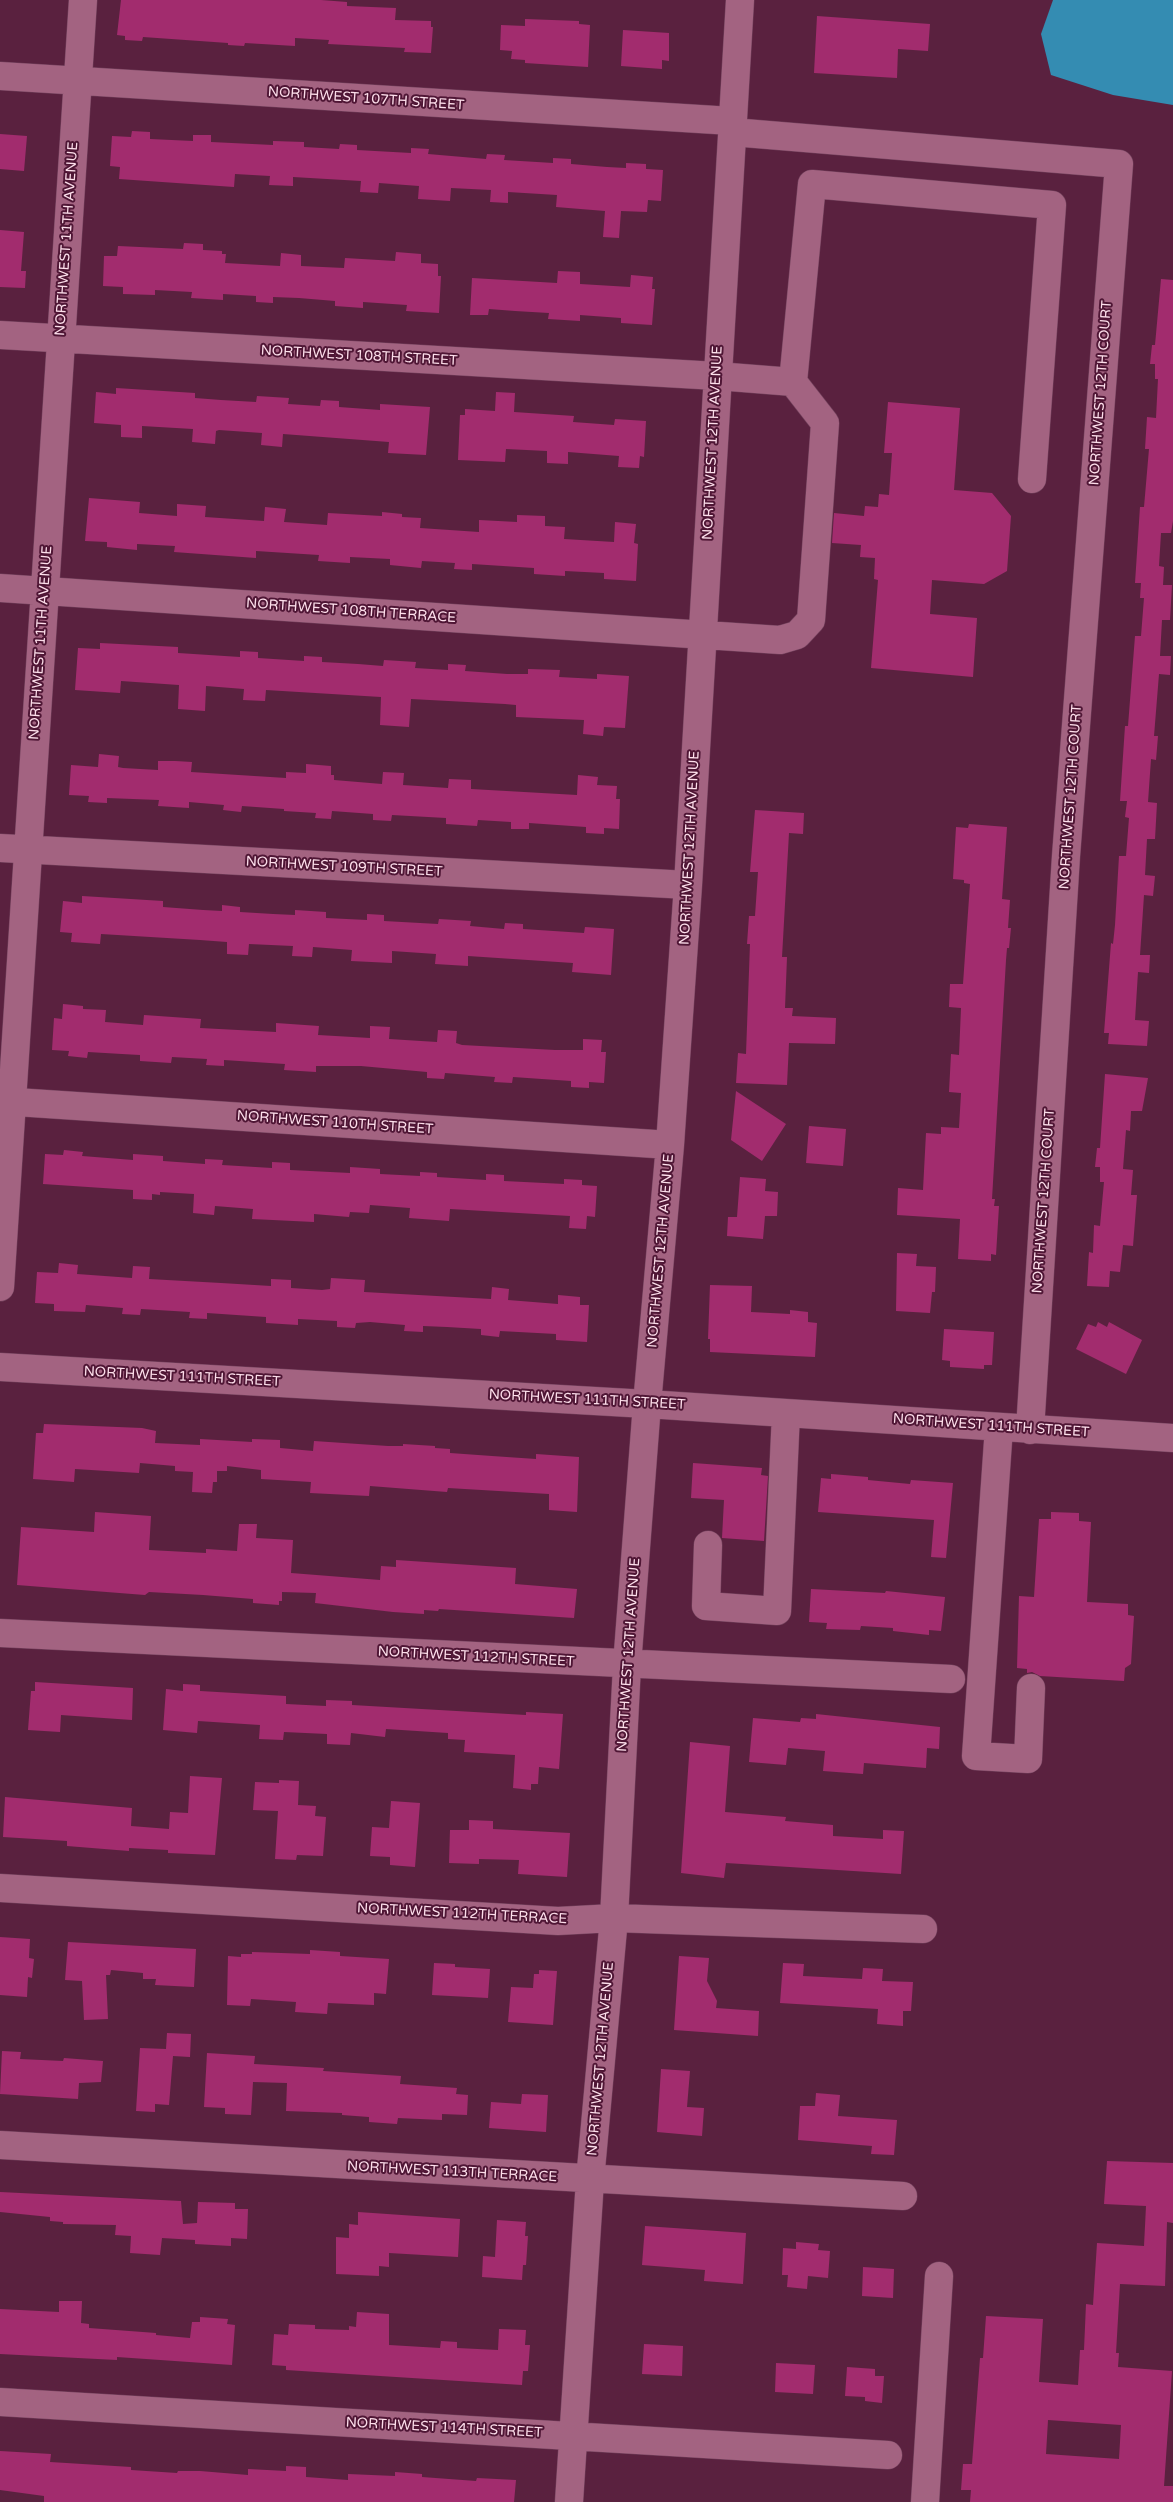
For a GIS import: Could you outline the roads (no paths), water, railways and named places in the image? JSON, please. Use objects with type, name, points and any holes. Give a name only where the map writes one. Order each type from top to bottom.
[{"type":"street","name":"NORTHWEST 11TH AVENUE","points":[[0,1287],[5,1101],[27,850],[83,0]]},
{"type":"street","name":"NORTHWEST 12TH AVENUE","points":[[569,2502],[590,2180],[614,1918],[627,1665],[647,1404],[670,1145],[688,885],[740,0]]},
{"type":"street","name":"NORTHWEST 107TH STREET","points":[[0,76],[732,126],[1118,164]]},
{"type":"street","name":"NORTHWEST 12TH COURT","points":[[1030,1430],[1066,856],[1118,164]]},
{"type":"street","points":[[792,382],[812,184],[1052,204],[1032,479]]},
{"type":"street","name":"NORTHWEST 108TH STREET","points":[[0,335],[717,376],[792,382]]},
{"type":"street","name":"NORTHWEST 108TH TERRACE","points":[[0,588],[780,640],[797,635],[811,620],[825,423],[792,382]]},
{"type":"street","name":"NORTHWEST 109TH STREET","points":[[0,848],[688,885]]},
{"type":"street","name":"NORTHWEST 110TH STREET","points":[[5,1101],[670,1145]]},
{"type":"street","name":"NORTHWEST 111TH STREET","points":[[0,1367],[647,1404],[1173,1438]]},
{"type":"street","points":[[708,1545],[706,1606],[776,1611],[786,1413]]},
{"type":"street","points":[[999,1427],[976,1756],[1028,1759],[1032,1688]]},
{"type":"street","name":"NORTHWEST 112TH STREET","points":[[0,1633],[627,1665],[951,1679]]},
{"type":"street","name":"NORTHWEST 112TH TERRACE","points":[[0,1888],[558,1921],[614,1918],[923,1929]]},
{"type":"street","name":"NORTHWEST 113TH TERRACE","points":[[0,2145],[590,2180],[903,2196]]},
{"type":"street","points":[[925,2502],[939,2276]]},
{"type":"street","name":"NORTHWEST 114TH STREET","points":[[0,2402],[888,2455]]},
{"type":"water","points":[[1053,0],[1173,0],[1173,105],[1113,95],[1051,75],[1041,34]]}]
